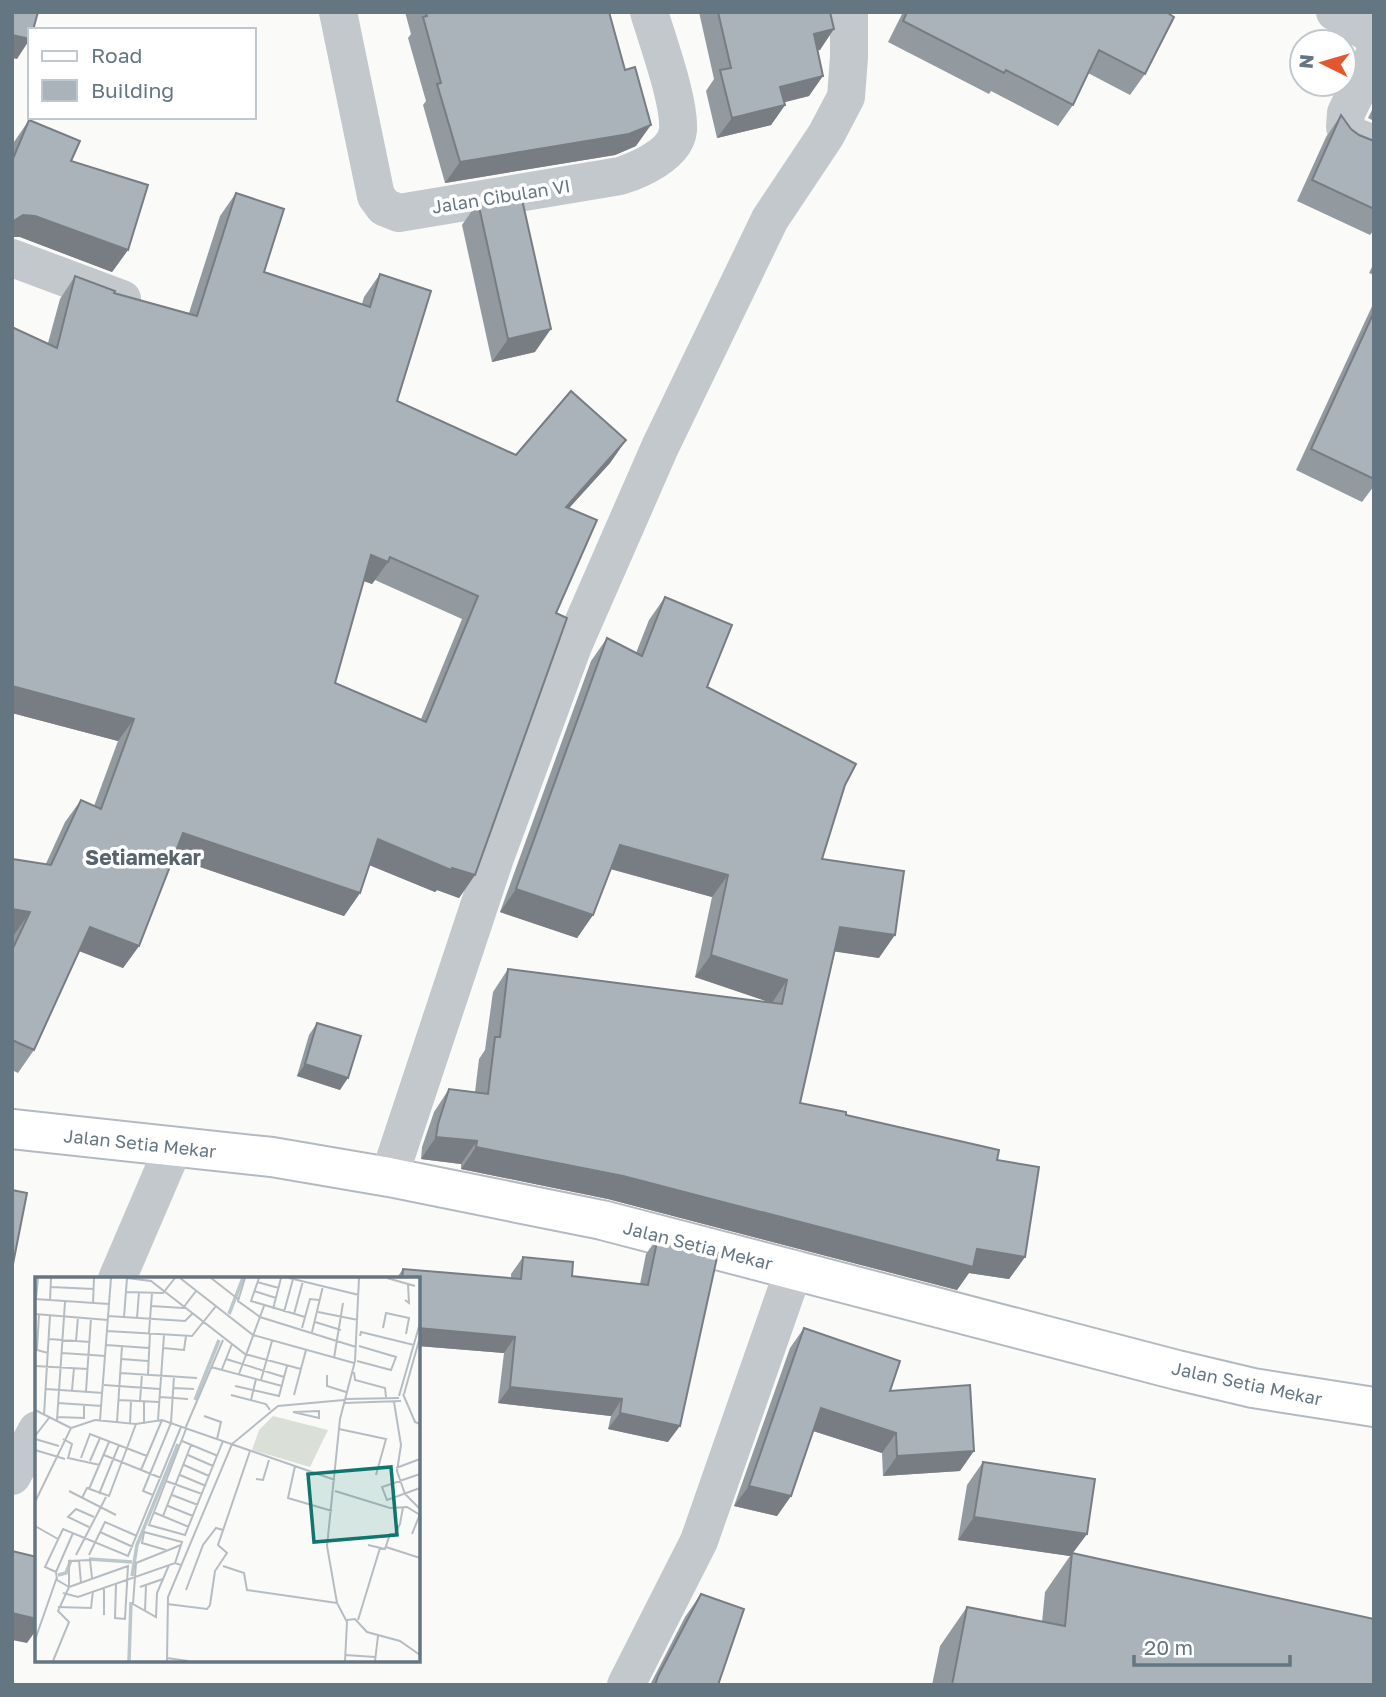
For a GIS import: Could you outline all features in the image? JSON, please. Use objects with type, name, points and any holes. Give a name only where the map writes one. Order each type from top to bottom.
[{"type":"street","name":"Jalan Cibulan VI","points":[[338,12],[376,196],[384,207],[399,213],[620,176],[642,169],[667,151],[678,132],[673,93],[649,12]]},
{"type":"street","points":[[389,1177],[495,858],[573,646],[660,447],[770,219],[826,135],[846,97],[849,12]]},
{"type":"street","points":[[1335,12],[1370,34],[1374,41]]},
{"type":"street","points":[[1374,56],[1346,113],[1345,127],[1353,136],[1374,144]]},
{"type":"street","points":[[12,258],[147,308]]},
{"type":"street","name":"Jalan Setia Mekar","points":[[12,1129],[272,1157],[389,1177],[602,1220],[1177,1370],[1253,1388],[1374,1407]]},
{"type":"street","points":[[118,1277],[174,1146]]},
{"type":"street","points":[[626,1685],[699,1541],[794,1269]]},
{"type":"street","points":[[12,1476],[35,1434]]},
{"type":"building","points":[[12,12],[38,12],[34,28],[28,28],[28,39],[12,35]]},
{"type":"building","points":[[426,12],[609,12],[625,70],[635,67],[651,125],[629,134],[460,162],[437,84],[441,83],[423,17],[427,16]]},
{"type":"building","points":[[718,12],[830,12],[834,29],[814,34],[823,76],[780,87],[785,105],[732,118],[720,70],[731,68]]},
{"type":"building","points":[[907,12],[1166,12],[1174,17],[1145,74],[1099,50],[1073,105],[903,21]]},
{"type":"building","points":[[1341,115],[1351,129],[1374,141],[1374,209],[1312,180]]},
{"type":"building","points":[[29,120],[80,141],[71,161],[148,185],[128,250],[35,216],[23,215],[12,222],[12,161]]},
{"type":"building","points":[[236,193],[284,209],[264,272],[370,307],[380,274],[431,291],[397,401],[516,455],[571,391],[626,440],[566,507],[597,520],[556,613],[567,618],[475,875],[452,868],[451,870],[378,839],[360,893],[183,833],[139,946],[90,927],[34,1050],[12,1040],[12,950],[30,912],[12,909],[12,859],[51,865],[81,800],[101,809],[134,719],[12,686],[12,327],[57,348],[75,276],[115,291],[114,293],[197,316]],"holes":[[[371,555],[388,562],[390,557],[478,596],[426,722],[335,683]]]},
{"type":"building","points":[[521,195],[551,329],[508,339],[478,202]]},
{"type":"building","points":[[1374,312],[1374,479],[1311,449]]},
{"type":"building","points":[[665,597],[732,625],[707,687],[856,764],[845,785],[822,859],[904,871],[895,935],[840,927],[800,1103],[999,1150],[997,1160],[1039,1167],[1025,1257],[977,1249],[973,1267],[623,1176],[476,1147],[477,1141],[436,1137],[449,1089],[488,1094],[495,1037],[500,1037],[508,969],[782,1004],[787,980],[711,955],[728,875],[620,845],[593,915],[516,889],[607,638],[642,656]]},
{"type":"building","points":[[317,1023],[361,1036],[348,1078],[305,1064]]},
{"type":"building","points":[[12,1190],[27,1193],[12,1269]]},
{"type":"building","points":[[658,1237],[718,1253],[680,1426],[620,1413],[622,1399],[510,1387],[515,1337],[420,1328],[420,1277],[402,1277],[403,1269],[521,1279],[523,1257],[573,1262],[572,1276],[648,1285]]},
{"type":"building","points":[[804,1328],[900,1361],[890,1391],[970,1385],[974,1451],[897,1456],[896,1433],[821,1408],[791,1496],[749,1486]]},
{"type":"building","points":[[983,1462],[1095,1479],[1087,1534],[974,1517]]},
{"type":"building","points":[[12,1551],[35,1557],[35,1619],[12,1613]]},
{"type":"building","points":[[1072,1553],[1374,1619],[1374,1685],[952,1685],[967,1607],[1065,1626]]},
{"type":"building","points":[[701,1594],[744,1609],[718,1685],[655,1685],[658,1676]]},
{"type":"district","name":"Setiamekar","points":[[143,857]]}]
